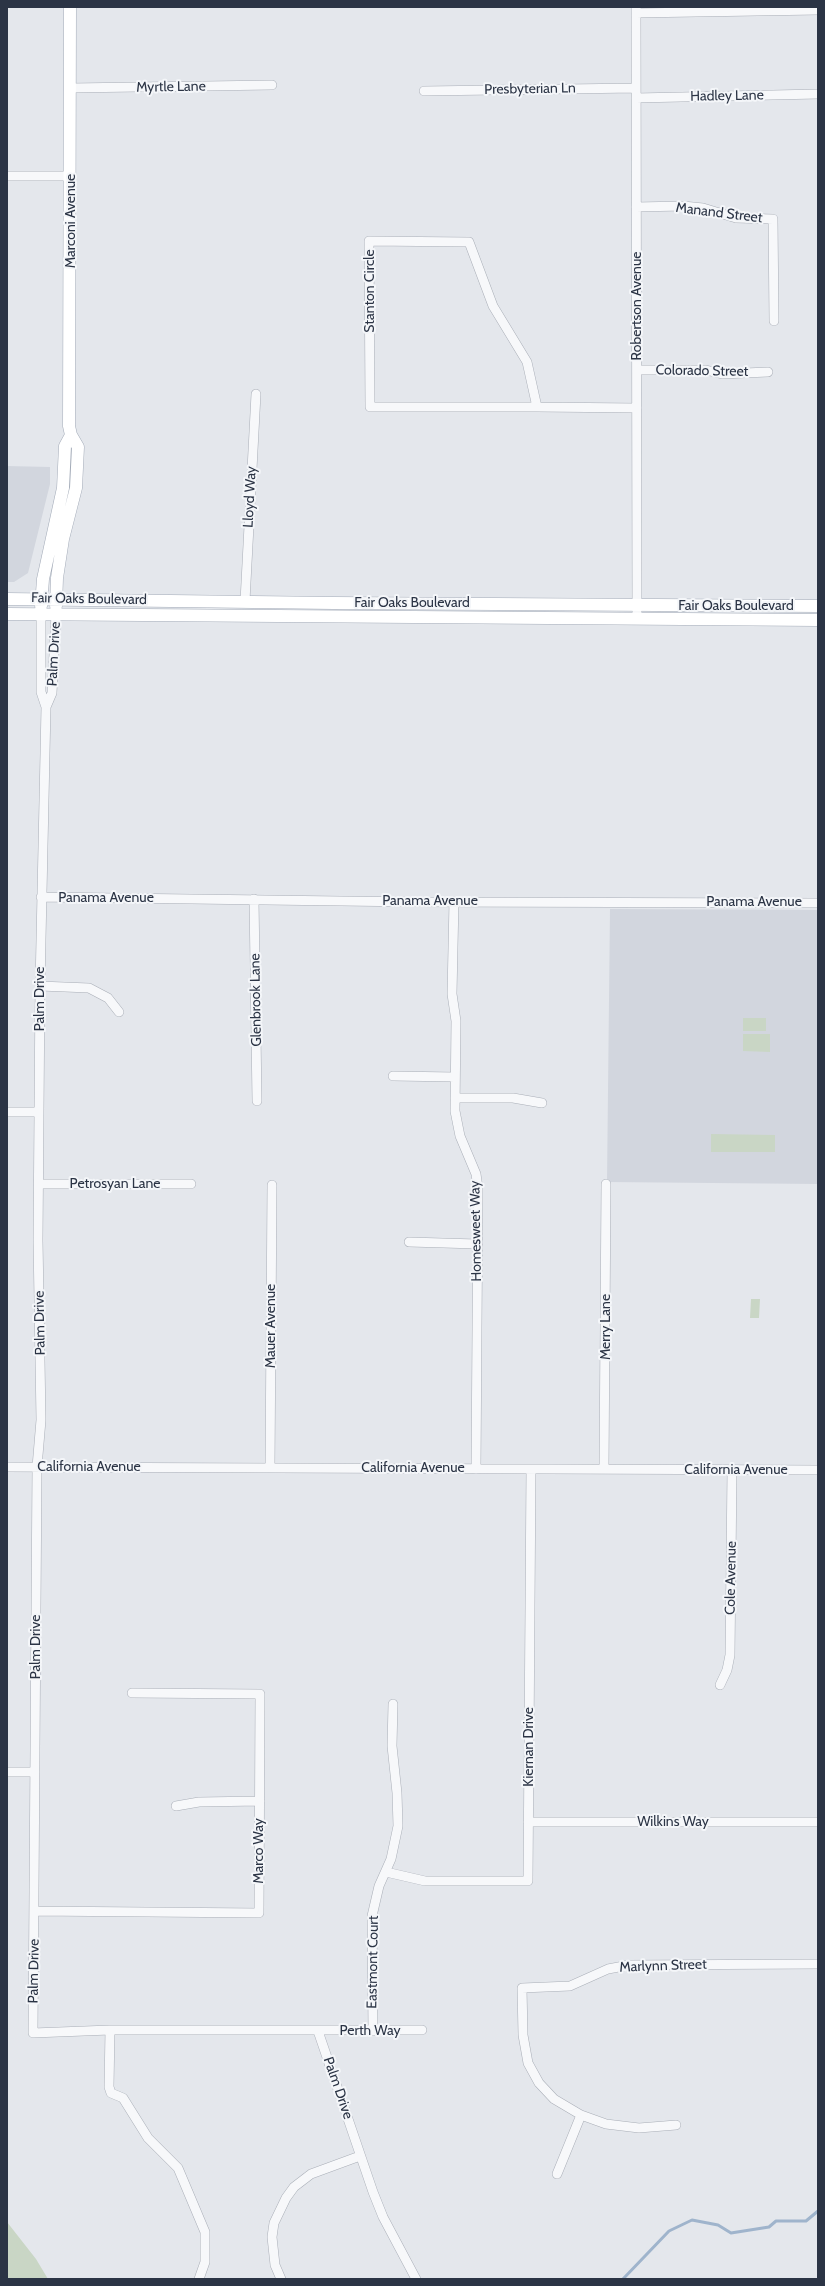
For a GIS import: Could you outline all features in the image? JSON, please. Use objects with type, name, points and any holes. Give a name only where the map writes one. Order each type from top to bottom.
[{"type":"main road","name":"Marconi Avenue","points":[[41,614],[43,579],[63,491],[65,446],[71,435],[70,7]]},
{"type":"main road","name":"Marconi Avenue","points":[[56,599],[63,539],[76,488],[78,447],[71,435]]},
{"type":"main road","name":"Fair Oaks Boulevard","points":[[7,598],[343,603],[818,606]]},
{"type":"main road","name":"Palm Drive","points":[[56,599],[56,615]]},
{"type":"main road","points":[[228,616],[237,610],[332,609],[343,603]]},
{"type":"main road","name":"Fair Oaks Boulevard","points":[[7,614],[818,620]]},
{"type":"street","points":[[636,10],[818,10]]},
{"type":"street","name":"Robertson Avenue","points":[[636,10],[637,619]]},
{"type":"street","name":"Myrtle Lane","points":[[71,88],[272,85]]},
{"type":"street","name":"Presbyterian Ln","points":[[424,91],[636,93]]},
{"type":"street","name":"Hadley Lane","points":[[636,93],[818,94]]},
{"type":"street","points":[[7,176],[71,176]]},
{"type":"street","name":"Manand Street","points":[[636,207],[683,206],[703,208],[736,218],[773,219],[774,320]]},
{"type":"street","name":"Stanton Circle","points":[[538,408],[526,362],[520,349],[493,306],[469,242],[369,241],[370,407],[538,408],[637,408]]},
{"type":"street","name":"Colorado Street","points":[[637,370],[706,370],[722,374],[768,372]]},
{"type":"street","name":"Lloyd Way","points":[[245,601],[256,394]]},
{"type":"street","name":"Palm Drive","points":[[41,614],[41,692],[46,707],[40,986],[39,1184],[41,1420],[37,1467],[33,2033],[110,2030],[318,2031],[360,2156],[383,2217],[416,2279]]},
{"type":"street","name":"Palm Drive","points":[[46,707],[52,693],[56,615]]},
{"type":"street","name":"Panama Avenue","points":[[41,897],[818,903]]},
{"type":"street","name":"Glenbrook Lane","points":[[254,899],[257,1101]]},
{"type":"street","name":"Homesweet Way","points":[[454,901],[452,994],[456,1020],[456,1124],[472,1160],[477,1181],[476,1469]]},
{"type":"street","points":[[40,986],[89,988],[108,998],[119,1012]]},
{"type":"street","points":[[393,1076],[455,1076]]},
{"type":"street","points":[[455,1098],[513,1098],[542,1103]]},
{"type":"street","points":[[7,1112],[39,1112]]},
{"type":"street","name":"Petrosyan Lane","points":[[39,1184],[191,1184]]},
{"type":"street","name":"Merry Lane","points":[[604,1469],[606,1184]]},
{"type":"street","name":"Mauer Avenue","points":[[270,1468],[272,1185]]},
{"type":"street","points":[[409,1242],[477,1244]]},
{"type":"street","name":"California Avenue","points":[[7,1467],[818,1470]]},
{"type":"street","name":"Kiernan Drive","points":[[386,1872],[425,1880],[528,1881],[531,1469]]},
{"type":"street","name":"Cole Avenue","points":[[720,1685],[727,1670],[730,1655],[732,1470]]},
{"type":"street","name":"Marco Way","points":[[35,1911],[259,1913],[260,1694],[132,1693]]},
{"type":"street","name":"Eastmont Court","points":[[372,2031],[372,1916],[377,1893],[386,1872],[395,1843],[398,1810],[393,1761],[393,1704]]},
{"type":"street","points":[[7,1772],[35,1772]]},
{"type":"street","points":[[176,1806],[199,1802],[260,1801]]},
{"type":"street","name":"Wilkins Way","points":[[528,1822],[818,1822]]},
{"type":"street","name":"Marlynn Street","points":[[676,2125],[650,2128],[622,2127],[581,2115],[566,2108],[548,2095],[532,2070],[524,2049],[522,1988],[570,1986],[608,1969],[628,1964],[818,1964]]},
{"type":"street","points":[[110,2030],[109,2087],[111,2093],[123,2098],[148,2138],[178,2168],[204,2232],[205,2262],[199,2279]]},
{"type":"street","name":"Perth Way","points":[[318,2031],[422,2030]]},
{"type":"street","points":[[557,2174],[581,2115]]},
{"type":"street","points":[[281,2279],[275,2264],[272,2237],[279,2210],[286,2198],[294,2187],[310,2174],[360,2156]]},
{"type":"shaded area","points":[[7,466],[50,467],[50,484],[28,573],[14,582],[7,582]]},
{"type":"shaded area","points":[[610,909],[818,910],[818,1184],[607,1182]]},
{"type":"green space","points":[[743,1018],[766,1018],[766,1031],[743,1031]]},
{"type":"green space","points":[[743,1034],[770,1034],[770,1052],[743,1051]]},
{"type":"green space","points":[[711,1134],[775,1135],[775,1152],[711,1152]]},
{"type":"green space","points":[[751,1299],[760,1299],[759,1318],[750,1318]]},
{"type":"green space","points":[[7,2222],[36,2259],[48,2279],[7,2279]]},
{"type":"waterway","points":[[623,2279],[669,2231],[692,2220],[718,2225],[731,2233],[769,2227],[776,2221],[806,2221],[818,2211]]}]
